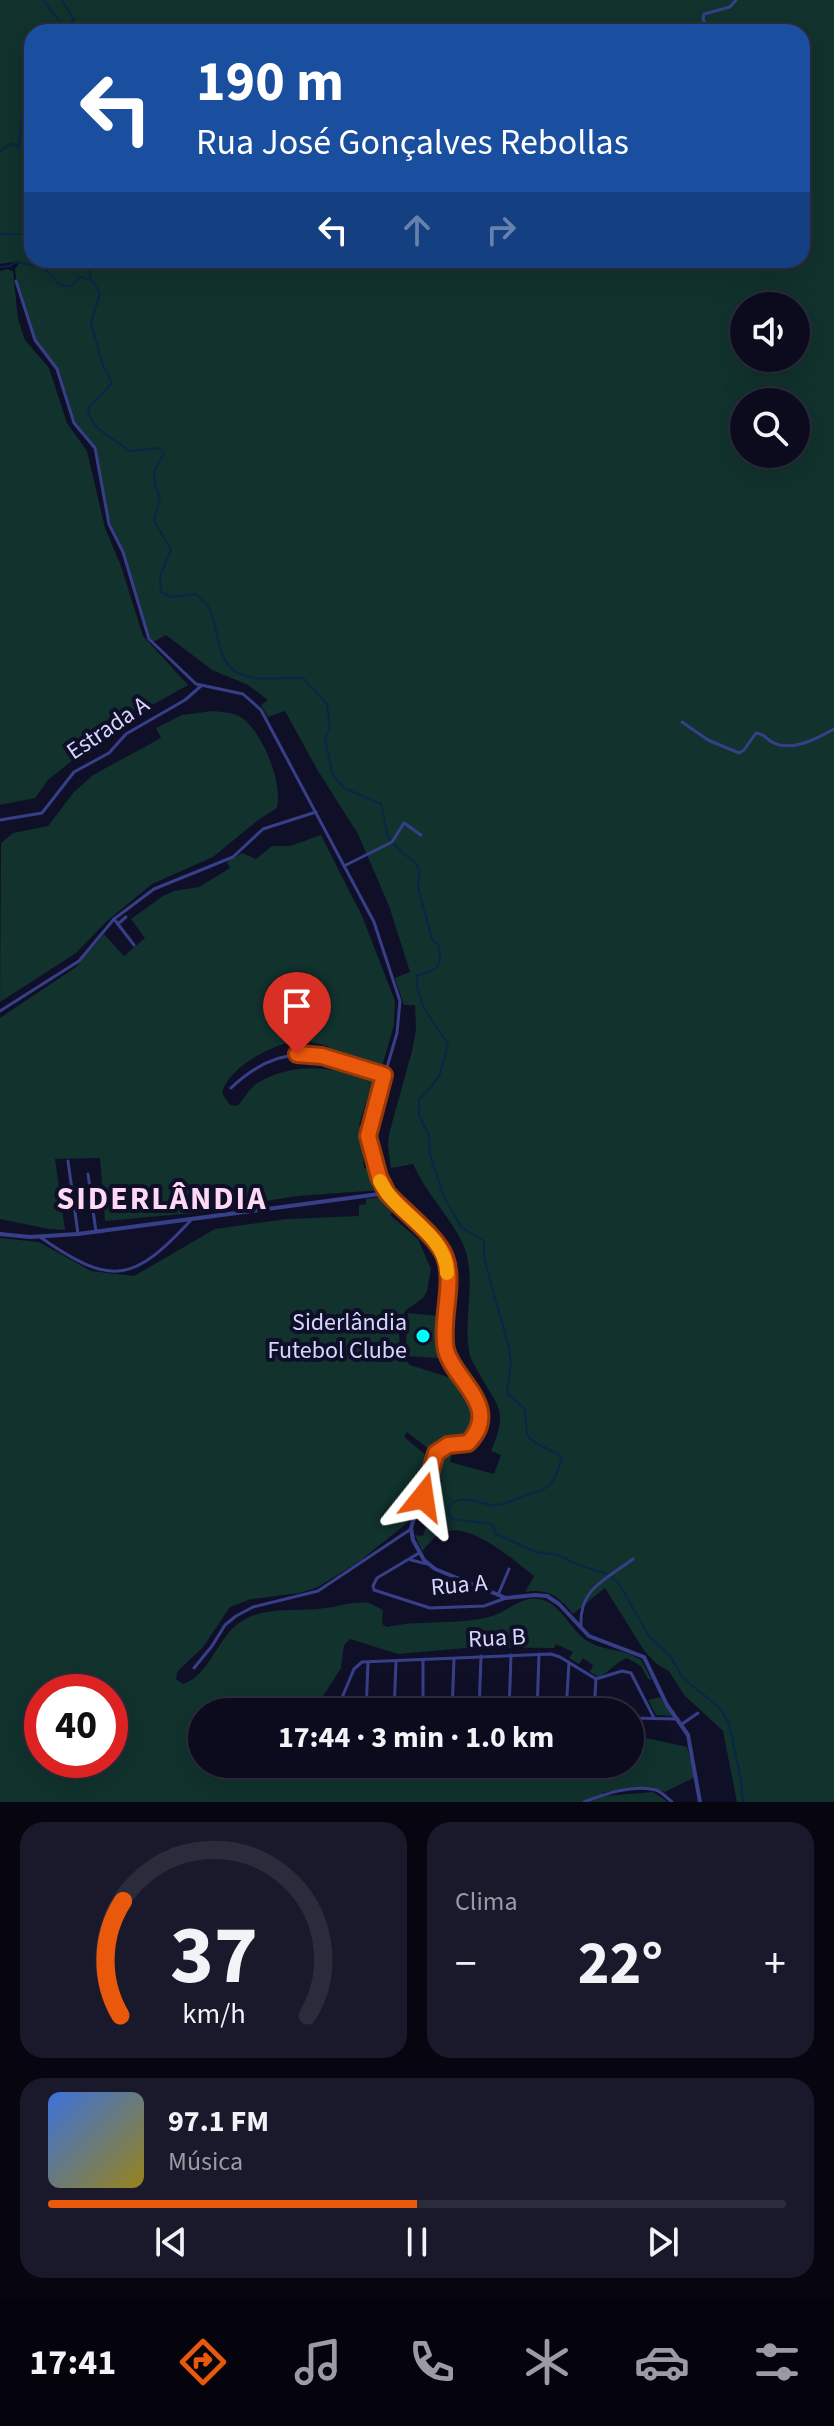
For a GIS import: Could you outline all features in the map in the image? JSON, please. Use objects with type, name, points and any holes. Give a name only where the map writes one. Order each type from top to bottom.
[{"type":"street","points":[[705,24],[704,14],[730,7],[736,0]]},
{"type":"street","points":[[16,281],[19,298],[38,347],[57,369],[71,416],[95,448],[109,524],[123,552],[149,639],[192,681],[201,686],[239,693],[256,705],[270,725],[374,922],[400,1001],[397,1033],[368,1136],[379,1177],[387,1193],[445,1255],[446,1350],[475,1396],[479,1409],[477,1429],[472,1439],[464,1444],[445,1446],[434,1455],[411,1529],[419,1553],[430,1566]]},
{"type":"street","name":"Estrada A","points":[[0,820],[42,813],[70,775],[109,753],[126,734],[185,700],[201,686]]},
{"type":"street","points":[[682,722],[708,740],[739,753],[756,733],[762,733],[778,744],[793,745],[834,729]]},
{"type":"street","points":[[0,1011],[83,958],[114,919],[154,889],[233,857],[263,829],[316,812]]},
{"type":"street","points":[[344,866],[392,842],[404,823],[421,835]]},
{"type":"street","points":[[118,924],[126,917]]},
{"type":"street","points":[[114,919],[134,945]]},
{"type":"street","points":[[231,1088],[245,1076],[275,1060],[306,1053],[384,1075]]},
{"type":"street","points":[[68,1161],[78,1234]]},
{"type":"street","points":[[88,1174],[96,1232]]},
{"type":"street","points":[[0,1234],[40,1237],[78,1234],[387,1193]]},
{"type":"street","points":[[40,1237],[88,1267],[125,1270],[145,1262],[192,1219]]},
{"type":"street","points":[[194,1668],[229,1621],[253,1607],[318,1591],[411,1529]]},
{"type":"street","points":[[407,1560],[419,1553]]},
{"type":"street","points":[[581,1629],[583,1602],[593,1588],[633,1559]]},
{"type":"street","points":[[407,1560],[430,1566],[506,1598],[547,1596],[595,1640],[644,1657],[665,1702],[680,1721],[694,1754],[700,1802]]},
{"type":"street","name":"Rua A","points":[[407,1560],[375,1580],[372,1587],[377,1593],[430,1608],[490,1604],[506,1598]]},
{"type":"street","points":[[498,1595],[509,1569]]},
{"type":"street","points":[[490,1604],[493,1597],[491,1592]]},
{"type":"street","points":[[537,1698],[539,1654]]},
{"type":"street","name":"Rua B","points":[[368,1662],[554,1654],[596,1679]]},
{"type":"street","points":[[509,1698],[511,1655]]},
{"type":"street","points":[[480,1698],[481,1656]]},
{"type":"street","points":[[453,1698],[454,1659]]},
{"type":"street","points":[[423,1661],[423,1698]]},
{"type":"street","points":[[342,1698],[355,1667],[368,1662],[367,1698]]},
{"type":"street","points":[[395,1698],[396,1662]]},
{"type":"street","points":[[567,1698],[569,1662]]},
{"type":"street","points":[[595,1698],[596,1679],[622,1671],[631,1673],[654,1718]]},
{"type":"street","points":[[644,1718],[680,1721],[698,1713]]},
{"type":"street","points":[[584,1802],[611,1792],[656,1790],[672,1802]]},
{"type":"green space","points":[[0,0],[834,0],[834,1802],[737,1802],[723,1731],[684,1695],[669,1671],[645,1652],[605,1588],[573,1614],[552,1595],[540,1591],[525,1592],[534,1576],[477,1536],[452,1530],[440,1533],[422,1551],[415,1535],[423,1536],[442,1480],[431,1475],[438,1457],[453,1448],[450,1462],[494,1474],[501,1455],[491,1451],[499,1426],[499,1409],[470,1354],[467,1255],[413,1164],[391,1168],[389,1134],[416,1029],[415,1005],[404,1005],[395,978],[410,972],[389,906],[358,834],[285,711],[268,717],[261,705],[268,700],[248,685],[212,670],[166,635],[153,642],[148,634],[123,550],[109,519],[95,447],[75,422],[60,374],[35,339],[17,286],[15,269],[21,261],[0,264]]},
{"type":"green space","points":[[0,271],[13,271],[18,319],[25,340],[49,368],[67,423],[87,451],[105,528],[121,566],[143,636],[188,685],[115,726],[98,745],[48,780],[35,798],[0,805]]},
{"type":"green space","points":[[213,711],[239,716],[263,744],[274,771],[277,808],[213,857],[152,884],[107,921],[76,953],[0,1002],[1,843],[13,833],[48,826],[74,792],[93,775],[161,738],[156,728],[182,715]]},
{"type":"green space","points":[[321,835],[362,916],[395,1001],[394,1025],[381,1070],[327,1052],[328,1046],[297,1041],[253,1058],[233,1074],[222,1093],[230,1105],[237,1106],[259,1082],[273,1075],[301,1069],[330,1069],[373,1080],[359,1125],[366,1127],[370,1154],[363,1154],[364,1168],[374,1169],[381,1190],[297,1196],[194,1213],[105,1221],[100,1158],[55,1159],[65,1230],[0,1219],[0,1018],[76,967],[104,934],[124,956],[145,938],[131,919],[163,896],[199,887],[230,868],[227,862],[242,853],[256,859],[272,846],[290,846]]},
{"type":"green space","points":[[387,1196],[397,1207],[390,1215],[418,1239],[431,1269],[423,1298],[405,1311],[402,1319],[399,1334],[401,1356],[410,1365],[448,1377],[454,1373],[473,1405],[473,1431],[467,1440],[442,1442],[430,1450],[407,1432],[404,1437],[427,1456],[422,1490],[407,1523],[360,1561],[318,1587],[300,1593],[251,1599],[230,1607],[203,1647],[177,1672],[176,1679],[183,1684],[191,1680],[205,1668],[232,1629],[253,1615],[265,1612],[369,1603],[383,1610],[382,1624],[387,1627],[480,1619],[536,1598],[550,1603],[589,1642],[641,1660],[652,1680],[648,1679],[641,1666],[627,1658],[598,1677],[590,1672],[593,1665],[583,1658],[579,1664],[569,1658],[573,1652],[556,1644],[554,1648],[477,1647],[398,1654],[350,1639],[344,1645],[341,1668],[322,1698],[188,1698],[188,1778],[644,1778],[644,1738],[687,1747],[695,1777],[665,1792],[642,1787],[602,1793],[603,1796],[653,1792],[668,1802],[0,1802],[0,1238],[39,1242],[91,1271],[134,1276],[215,1229],[287,1219],[359,1216],[359,1205],[366,1204],[366,1199]]},
{"type":"green space","name":"Siderlândia Futebol Clube","points":[[408,1313],[441,1316],[438,1358],[405,1356]]},
{"type":"green space","points":[[660,1697],[672,1716],[656,1715],[648,1700]]},
{"type":"waterway","points":[[43,0],[62,24]]},
{"type":"waterway","points":[[62,0],[74,20],[68,24]]},
{"type":"waterway","points":[[0,152],[11,143],[19,147],[24,110]]},
{"type":"waterway","points":[[0,234],[24,234]]},
{"type":"waterway","points":[[0,267],[15,262],[24,264]]},
{"type":"waterway","points":[[44,268],[60,285],[72,286],[79,277],[92,280],[100,293],[91,323],[103,365],[112,383],[88,408],[93,422],[129,451],[159,448],[164,454],[154,471],[160,497],[154,521],[171,549],[160,576],[161,592],[171,597],[196,594],[205,602],[222,654],[232,669],[240,674],[263,679],[303,678],[327,704],[330,726],[325,740],[333,775],[344,788],[381,804],[388,838],[414,861],[420,871],[418,887],[432,939],[439,946],[440,959],[437,968],[417,976],[417,986],[426,1012],[448,1044],[440,1074],[419,1099],[419,1116],[429,1135],[430,1155],[444,1197],[461,1227],[484,1241],[484,1258],[509,1348],[511,1362],[507,1393],[525,1409],[526,1430],[530,1439],[562,1457],[554,1479],[543,1489],[497,1505],[461,1499],[450,1505],[448,1513],[452,1519],[492,1524],[496,1534],[536,1552],[558,1555],[607,1574],[618,1582],[649,1636],[671,1657],[682,1677],[721,1709],[729,1724],[743,1802]]},
{"type":"waterway","points":[[88,268],[91,277]]},
{"type":"slow traffic","points":[[380,1181],[387,1193],[442,1251],[447,1262],[447,1273]]},
{"type":"place","name":"Siderlândia Futebol Clube","points":[[423,1336]]},
{"type":"district","name":"SIDERLÂNDIA","points":[[162,1199]]},
{"type":"route","points":[[297,1054],[322,1056],[384,1075],[368,1136],[381,1183],[436,1243],[447,1262],[446,1350],[475,1396],[479,1418],[477,1429],[468,1443],[448,1445],[436,1453],[423,1497]]}]
